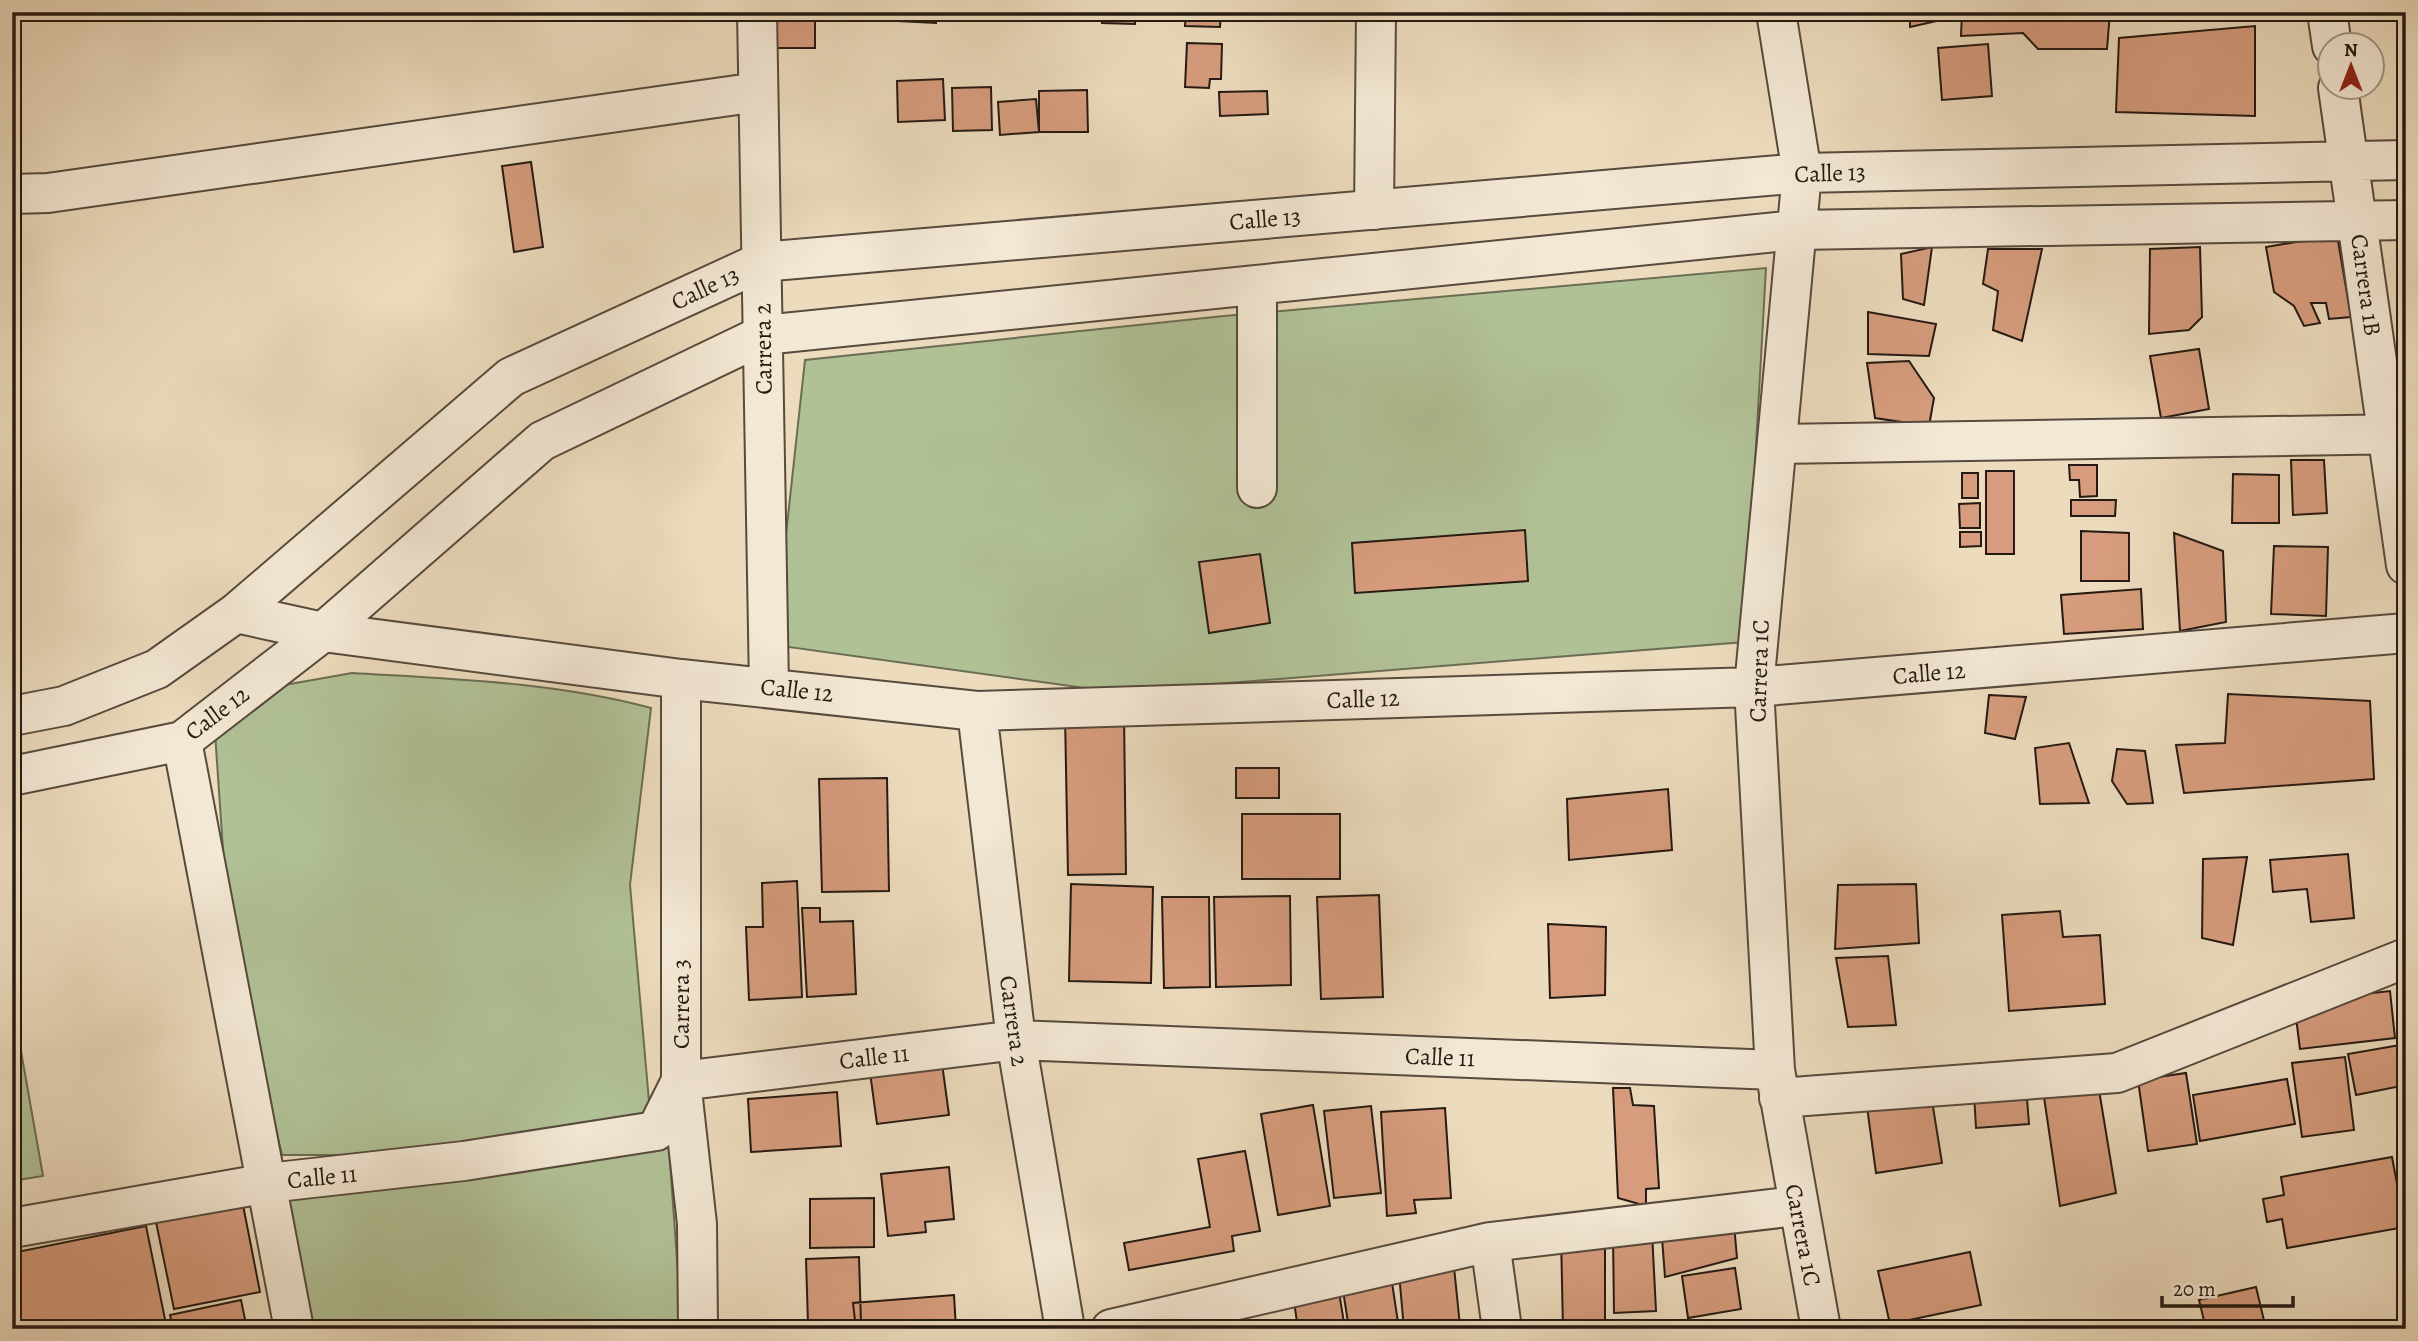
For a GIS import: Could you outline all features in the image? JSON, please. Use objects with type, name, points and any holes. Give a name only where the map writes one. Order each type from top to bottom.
[{"type":"street","name":"Carrera 2","points":[[757,12],[769,687]]},
{"type":"street","points":[[1374,210],[1376,12]]},
{"type":"street","name":"Carrera 1C","points":[[1776,12],[1802,173],[1754,687],[1777,1084],[1821,1329]]},
{"type":"street","points":[[2327,12],[2330,32]]},
{"type":"street","points":[[12,194],[48,193],[758,92]]},
{"type":"street","name":"Carrera 1B","points":[[2340,102],[2358,222],[2396,434],[2406,565]]},
{"type":"street","name":"Calle 13","points":[[236,613],[511,377],[761,262],[1802,173],[2406,160]]},
{"type":"street","points":[[323,632],[542,441],[763,335],[1796,230],[2406,220]]},
{"type":"street","points":[[1258,285],[1258,488]]},
{"type":"street","points":[[1777,444],[2396,434]]},
{"type":"street","points":[[12,716],[64,706],[157,669],[236,613]]},
{"type":"street","name":"Calle 12","points":[[236,613],[323,632],[681,678],[977,711],[1754,687],[2406,633]]},
{"type":"street","name":"Calle 12","points":[[12,776],[182,741],[323,632]]},
{"type":"street","name":"Carrera 3","points":[[681,678],[681,1081],[697,1224],[698,1329]]},
{"type":"street","name":"Carrera 2","points":[[977,711],[1016,1040],[1065,1329]]},
{"type":"street","points":[[182,741],[294,1329]]},
{"type":"street","name":"Calle 11","points":[[12,1228],[268,1183],[464,1161],[656,1131],[681,1081],[1016,1040],[1777,1084],[2117,1073],[2406,958]]},
{"type":"street","points":[[1111,1329],[1490,1242],[1797,1206]]},
{"type":"street","points":[[1490,1242],[1502,1329]]},
{"type":"green space","points":[[1766,268],[1745,642],[1114,692],[774,645],[805,360],[1224,316]]},
{"type":"green space","points":[[352,673],[540,687],[651,708],[630,885],[651,1124],[399,1155],[282,1155],[229,936],[215,733],[273,687]]},
{"type":"green space","points":[[12,1000],[43,1176],[12,1181]]},
{"type":"green space","points":[[668,1134],[682,1329],[303,1329],[282,1190]]},
{"type":"building","points":[[772,12],[815,12],[815,48],[772,48]]},
{"type":"building","points":[[878,12],[937,12],[936,23],[878,20]]},
{"type":"building","points":[[1102,12],[1135,12],[1135,24],[1102,23]]},
{"type":"building","points":[[1186,12],[1221,12],[1220,27],[1185,26]]},
{"type":"building","points":[[1910,12],[1939,12],[1937,21],[1910,27]]},
{"type":"building","points":[[1962,12],[2110,12],[2107,49],[2038,49],[2023,33],[1961,36]]},
{"type":"building","points":[[2255,26],[2255,116],[2116,112],[2119,38]]},
{"type":"building","points":[[1187,43],[1222,44],[1221,79],[1210,79],[1209,88],[1185,87]]},
{"type":"building","points":[[1988,44],[1992,96],[1942,100],[1938,48]]},
{"type":"building","points":[[943,79],[945,120],[898,122],[897,81]]},
{"type":"building","points":[[991,87],[992,130],[953,131],[952,88]]},
{"type":"building","points":[[1087,90],[1088,132],[1039,132],[1039,91]]},
{"type":"building","points":[[1267,91],[1268,114],[1220,116],[1219,92]]},
{"type":"building","points":[[1036,99],[1039,132],[1000,135],[998,102]]},
{"type":"building","points":[[531,162],[543,247],[514,252],[502,166]]},
{"type":"building","points":[[2337,235],[2351,317],[2329,319],[2326,303],[2311,303],[2320,323],[2304,326],[2294,306],[2274,292],[2266,247]]},
{"type":"building","points":[[1932,247],[1924,305],[1903,299],[1901,254]]},
{"type":"building","points":[[2200,247],[2202,317],[2189,330],[2149,334],[2150,249]]},
{"type":"building","points":[[1988,249],[2042,249],[2022,341],[1993,330],[1998,291],[1983,284]]},
{"type":"building","points":[[1868,312],[1936,324],[1929,356],[1868,354]]},
{"type":"building","points":[[2199,349],[2209,409],[2161,418],[2150,356]]},
{"type":"building","points":[[1909,361],[1934,398],[1929,426],[1875,418],[1867,363]]},
{"type":"building","points":[[2291,460],[2324,460],[2327,513],[2293,515]]},
{"type":"building","points":[[2069,465],[2097,465],[2097,496],[2080,497],[2079,480],[2070,480]]},
{"type":"building","points":[[1986,471],[2014,471],[2014,554],[1986,554]]},
{"type":"building","points":[[1962,473],[1978,473],[1978,498],[1962,498]]},
{"type":"building","points":[[2233,474],[2279,475],[2279,523],[2232,523]]},
{"type":"building","points":[[2071,500],[2116,500],[2115,516],[2071,516]]},
{"type":"building","points":[[1980,503],[1980,528],[1960,528],[1959,504]]},
{"type":"building","points":[[1525,530],[1528,581],[1355,593],[1352,543]]},
{"type":"building","points":[[2081,531],[2129,533],[2129,581],[2081,581]]},
{"type":"building","points":[[1960,532],[1981,532],[1981,546],[1960,547]]},
{"type":"building","points":[[2174,533],[2223,551],[2226,622],[2180,631]]},
{"type":"building","points":[[2274,546],[2328,547],[2326,616],[2271,614]]},
{"type":"building","points":[[1260,554],[1270,623],[1209,633],[1199,562]]},
{"type":"building","points":[[2141,589],[2143,629],[2064,634],[2061,595]]},
{"type":"building","points":[[2228,694],[2370,701],[2374,779],[2184,793],[2176,745],[2225,743]]},
{"type":"building","points":[[1989,695],[2026,697],[2015,739],[1985,733]]},
{"type":"building","points":[[1124,714],[1126,874],[1068,875],[1065,715]]},
{"type":"building","points":[[2069,743],[2089,803],[2040,804],[2035,748]]},
{"type":"building","points":[[2117,749],[2145,751],[2153,803],[2127,804],[2112,781]]},
{"type":"building","points":[[1236,768],[1279,768],[1279,798],[1236,798]]},
{"type":"building","points":[[887,778],[889,891],[822,892],[819,779]]},
{"type":"building","points":[[1668,789],[1672,850],[1569,860],[1567,799]]},
{"type":"building","points":[[1242,814],[1340,814],[1340,879],[1242,879]]},
{"type":"building","points":[[2348,854],[2354,918],[2311,922],[2307,889],[2273,892],[2270,860]]},
{"type":"building","points":[[2247,857],[2233,945],[2202,938],[2203,859]]},
{"type":"building","points":[[797,881],[802,997],[749,1000],[746,927],[763,927],[762,883]]},
{"type":"building","points":[[1071,884],[1153,887],[1151,983],[1069,981]]},
{"type":"building","points":[[1916,884],[1919,943],[1835,949],[1838,885]]},
{"type":"building","points":[[1379,895],[1383,997],[1321,999],[1317,897]]},
{"type":"building","points":[[1290,896],[1291,985],[1216,987],[1214,897]]},
{"type":"building","points":[[1162,897],[1209,897],[1210,987],[1164,988]]},
{"type":"building","points":[[802,908],[820,908],[820,922],[853,921],[856,994],[807,997]]},
{"type":"building","points":[[2060,911],[2063,937],[2100,935],[2105,1004],[2009,1011],[2002,915]]},
{"type":"building","points":[[1548,924],[1606,927],[1605,995],[1550,998]]},
{"type":"building","points":[[1888,956],[1896,1025],[1848,1027],[1836,958]]},
{"type":"building","points":[[2390,991],[2395,1038],[2300,1049],[2294,1002]]},
{"type":"building","points":[[2406,1044],[2406,1085],[2356,1095],[2348,1054]]},
{"type":"building","points":[[941,1056],[949,1115],[877,1124],[869,1065]]},
{"type":"building","points":[[2345,1057],[2354,1130],[2302,1137],[2292,1063]]},
{"type":"building","points":[[2025,1073],[2029,1124],[1976,1128],[1973,1076]]},
{"type":"building","points":[[2186,1073],[2197,1144],[2148,1151],[2138,1080]]},
{"type":"building","points":[[2287,1079],[2295,1124],[2200,1141],[2193,1095]]},
{"type":"building","points":[[1929,1082],[1942,1163],[1876,1173],[1865,1092]]},
{"type":"building","points":[[1613,1088],[1630,1088],[1633,1105],[1654,1106],[1659,1188],[1646,1189],[1646,1206],[1618,1198]]},
{"type":"building","points":[[2099,1090],[2116,1193],[2060,1206],[2044,1097]]},
{"type":"building","points":[[837,1092],[841,1146],[751,1152],[748,1099]]},
{"type":"building","points":[[1313,1105],[1330,1206],[1278,1215],[1261,1114]]},
{"type":"building","points":[[1371,1106],[1381,1193],[1334,1198],[1324,1111]]},
{"type":"building","points":[[1445,1108],[1451,1198],[1414,1200],[1416,1213],[1387,1216],[1381,1112]]},
{"type":"building","points":[[1245,1151],[1260,1231],[1232,1236],[1234,1251],[1129,1270],[1124,1243],[1210,1227],[1198,1159]]},
{"type":"building","points":[[2392,1157],[2405,1227],[2287,1248],[2282,1219],[2267,1222],[2263,1199],[2284,1195],[2281,1177]]},
{"type":"building","points":[[949,1167],[954,1219],[925,1222],[926,1232],[888,1236],[881,1174]]},
{"type":"building","points":[[874,1198],[874,1247],[810,1248],[810,1199]]},
{"type":"building","points":[[243,1205],[260,1292],[174,1309],[156,1222]]},
{"type":"building","points":[[1733,1213],[1737,1258],[1665,1277],[1661,1225]]},
{"type":"building","points":[[146,1226],[167,1329],[12,1329],[12,1253]]},
{"type":"building","points":[[1652,1232],[1656,1311],[1614,1313],[1613,1235]]},
{"type":"building","points":[[1605,1234],[1605,1329],[1563,1329],[1561,1236]]},
{"type":"building","points":[[1970,1252],[1981,1305],[1890,1324],[1878,1271]]},
{"type":"building","points":[[859,1257],[861,1323],[808,1324],[806,1259]]},
{"type":"building","points":[[1453,1257],[1460,1326],[1404,1329],[1398,1262]]},
{"type":"building","points":[[1735,1268],[1741,1309],[1688,1318],[1682,1276]]},
{"type":"building","points":[[1391,1276],[1399,1329],[1349,1329],[1342,1284]]},
{"type":"building","points":[[1338,1286],[1345,1329],[1298,1329],[1292,1288]]},
{"type":"building","points":[[2401,1286],[2406,1286],[2406,1329],[2404,1329]]},
{"type":"building","points":[[2256,1287],[2266,1329],[2206,1329],[2199,1300]]},
{"type":"building","points":[[954,1295],[956,1329],[856,1329],[853,1303]]},
{"type":"building","points":[[241,1300],[247,1329],[173,1329],[170,1315]]}]
